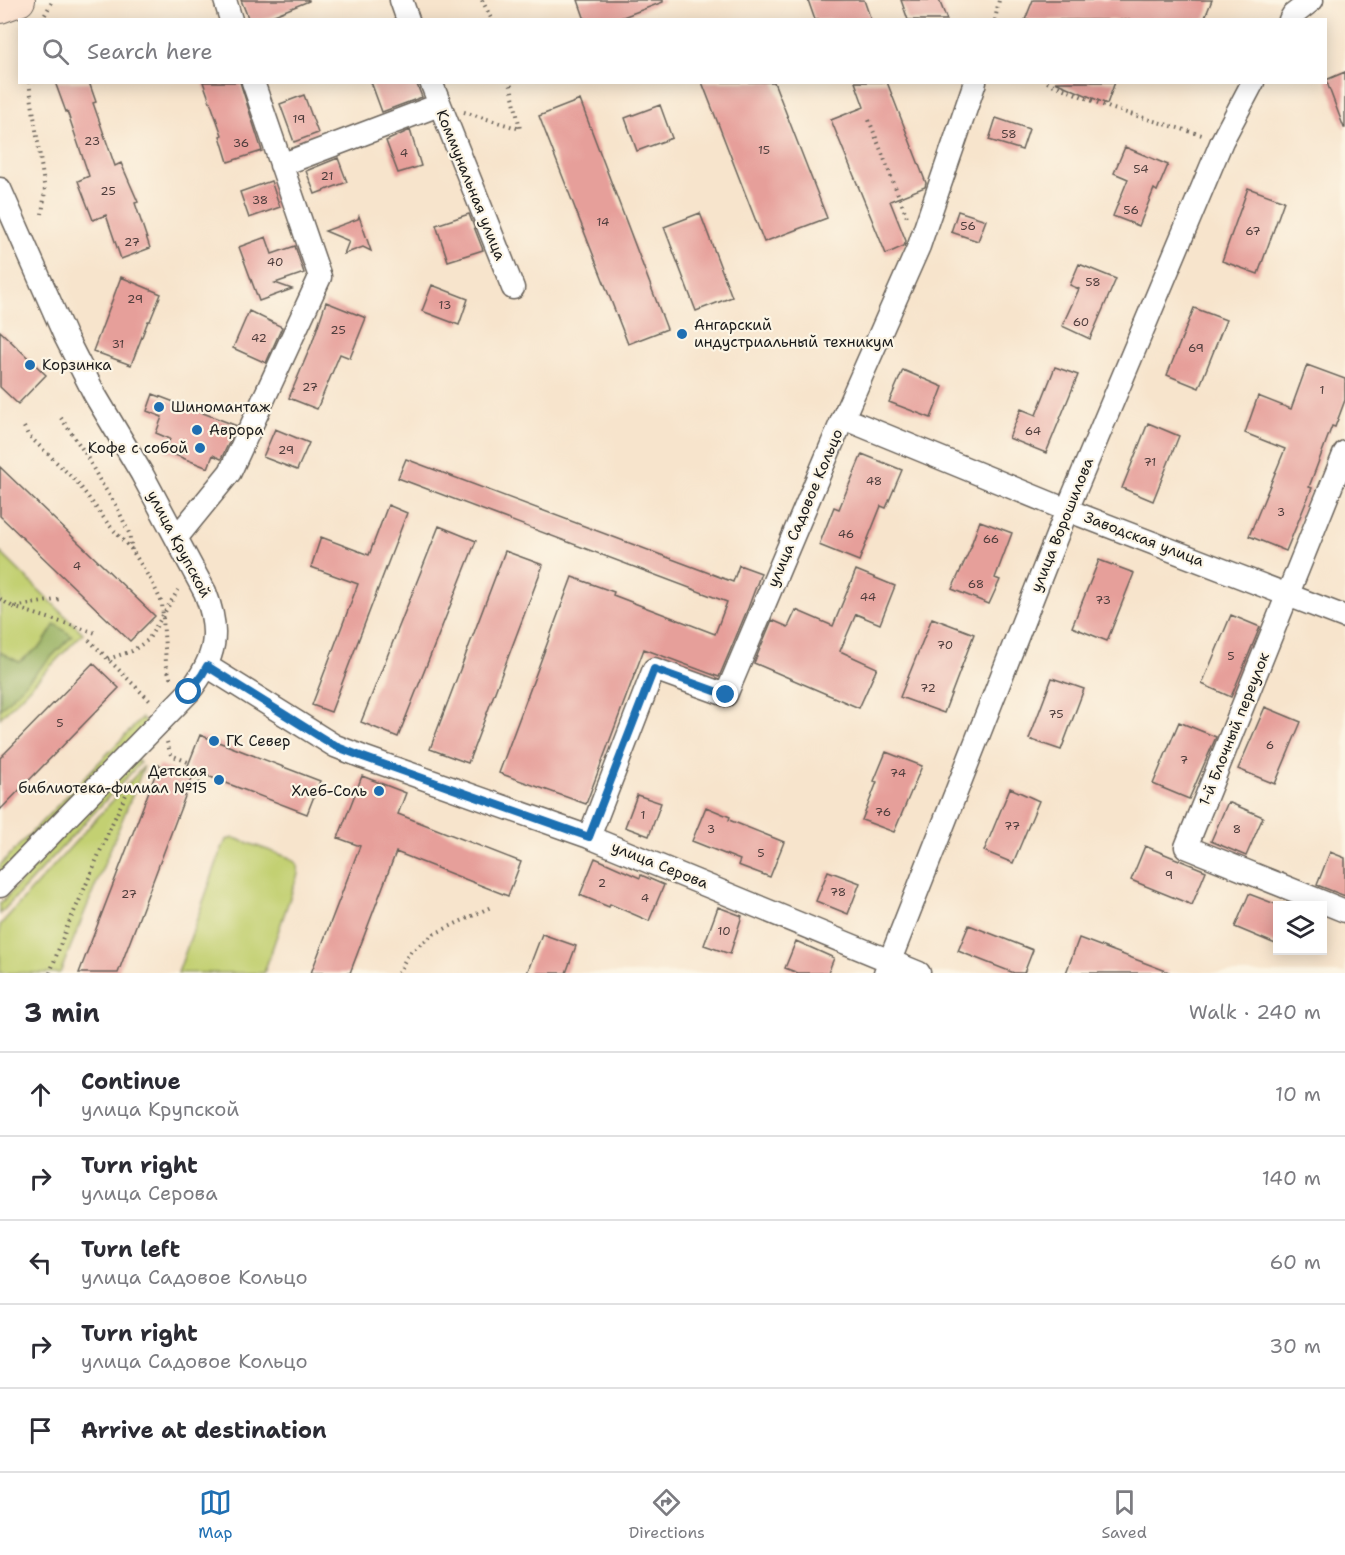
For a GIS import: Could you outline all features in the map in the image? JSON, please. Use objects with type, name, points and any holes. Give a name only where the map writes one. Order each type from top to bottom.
[{"type":"street","points":[[0,7],[19,0]]},
{"type":"street","points":[[225,0],[230,18]]},
{"type":"street","points":[[402,0],[407,18]]},
{"type":"street","points":[[1291,18],[1312,0]]},
{"type":"street","points":[[177,537],[230,472],[320,277],[254,84]]},
{"type":"street","name":"Коммунальная улица","points":[[432,84],[513,288]]},
{"type":"street","name":"улица Садовое Кольцо","points":[[589,837],[654,669],[726,695],[843,418],[919,246],[974,84]]},
{"type":"street","name":"улица Ворошилова","points":[[887,967],[1067,510],[1222,141],[1252,84]]},
{"type":"street","points":[[281,165],[439,105]]},
{"type":"street","name":"улица Крупской","points":[[0,189],[65,336],[95,396],[142,474],[205,592],[211,606],[214,629],[214,643],[207,666],[189,692],[0,886]]},
{"type":"street","name":"Заводская улица","points":[[843,418],[1067,510],[1345,617]]},
{"type":"street","name":"1-й Блочный переулок","points":[[1345,452],[1186,847],[1345,911]]},
{"type":"street","name":"улица Серова","points":[[207,666],[335,746],[589,837],[887,967],[919,973]]},
{"type":"path","points":[[43,18],[53,0]]},
{"type":"path","points":[[482,0],[491,18]]},
{"type":"path","points":[[995,18],[999,0]]},
{"type":"path","points":[[29,84],[45,191],[42,214]]},
{"type":"path","points":[[439,105],[520,129],[510,84]]},
{"type":"path","points":[[1052,84],[1110,108],[1222,141]]},
{"type":"path","points":[[869,120],[919,246]]},
{"type":"path","points":[[61,418],[116,505],[129,533],[132,550]]},
{"type":"path","points":[[24,427],[28,435],[77,482],[109,525],[132,550],[153,584],[162,603],[166,663],[171,681]]},
{"type":"path","points":[[108,659],[132,651],[148,640],[178,590]]},
{"type":"path","points":[[0,599],[13,607],[96,633]]},
{"type":"path","points":[[13,607],[62,599]]},
{"type":"path","points":[[89,640],[152,703]]},
{"type":"path","points":[[166,739],[171,755],[188,762]]},
{"type":"path","points":[[194,771],[205,798]]},
{"type":"path","points":[[50,973],[66,929],[134,779]]},
{"type":"path","points":[[398,973],[409,953],[434,934],[493,906]]},
{"type":"green space","points":[[0,552],[83,633],[0,718]]},
{"type":"green space","points":[[55,624],[72,636],[0,709],[0,652],[19,662],[42,645]]},
{"type":"green space","points":[[142,718],[148,723],[0,877],[0,865]]},
{"type":"green space","points":[[135,758],[140,763],[0,914],[0,904]]},
{"type":"green space","points":[[144,766],[60,973],[0,973],[0,925]]},
{"type":"green space","points":[[234,838],[290,858],[297,864],[298,874],[264,973],[178,973],[221,851],[226,840]]},
{"type":"building","points":[[241,0],[309,0],[267,18],[248,18]]},
{"type":"building","points":[[578,0],[663,0],[663,2],[620,18],[584,18]]},
{"type":"building","points":[[808,0],[864,0],[870,18],[814,18]]},
{"type":"building","points":[[901,0],[939,0],[946,18],[907,18]]},
{"type":"building","points":[[1033,0],[1212,0],[1205,18],[1026,18]]},
{"type":"building","points":[[1345,72],[1345,128],[1327,83],[1327,80]]},
{"type":"building","points":[[56,84],[90,84],[96,102],[93,103],[115,166],[121,163],[138,202],[135,203],[150,248],[121,259],[106,215],[93,220],[78,181],[89,176]]},
{"type":"building","points":[[204,84],[241,84],[262,151],[228,162],[220,136],[222,135]]},
{"type":"building","points":[[372,84],[417,84],[422,97],[382,112]]},
{"type":"building","points":[[703,84],[775,84],[827,218],[764,242]]},
{"type":"building","points":[[856,84],[888,84],[926,183],[925,187],[890,201],[906,241],[904,246],[886,254],[831,120],[864,107]]},
{"type":"building","points":[[1060,84],[1114,84],[1107,104]]},
{"type":"building","points":[[304,95],[318,133],[294,142],[280,104]]},
{"type":"building","points":[[580,100],[667,329],[628,344],[539,116]]},
{"type":"building","points":[[660,105],[672,138],[637,151],[625,118]]},
{"type":"building","points":[[996,118],[1029,129],[1022,150],[989,140]]},
{"type":"building","points":[[410,130],[421,166],[398,173],[386,141]]},
{"type":"building","points":[[1125,147],[1168,165],[1157,191],[1154,189],[1139,226],[1113,216],[1128,179],[1114,173]]},
{"type":"building","points":[[338,158],[347,182],[315,194],[306,171]]},
{"type":"building","points":[[271,181],[280,207],[249,218],[240,192]]},
{"type":"building","points":[[1248,188],[1284,201],[1258,274],[1222,261]]},
{"type":"building","points":[[958,211],[986,220],[978,241],[951,232]]},
{"type":"building","points":[[700,213],[732,297],[696,311],[664,227]]},
{"type":"building","points":[[469,214],[483,250],[448,261],[436,225]]},
{"type":"building","points":[[359,216],[371,251],[363,247],[344,254],[349,241],[325,231],[358,219]]},
{"type":"building","points":[[266,237],[272,254],[295,246],[304,273],[275,283],[292,289],[259,301],[239,247]]},
{"type":"building","points":[[1079,264],[1116,279],[1090,339],[1062,326],[1079,289],[1070,285]]},
{"type":"building","points":[[121,277],[161,294],[131,365],[93,351]]},
{"type":"building","points":[[432,285],[468,299],[459,325],[422,311]]},
{"type":"building","points":[[326,302],[366,318],[350,358],[340,354],[317,409],[289,398]]},
{"type":"building","points":[[1194,308],[1226,320],[1199,388],[1167,375]]},
{"type":"building","points":[[249,311],[282,327],[266,363],[233,348]]},
{"type":"building","points":[[0,331],[46,375],[18,404],[0,387]]},
{"type":"building","points":[[1307,365],[1345,379],[1345,400],[1335,427],[1332,426],[1309,487],[1312,488],[1286,551],[1249,536],[1285,449],[1245,433],[1258,396],[1291,409]]},
{"type":"building","points":[[1055,367],[1078,375],[1046,453],[1009,438],[1021,409],[1036,415]]},
{"type":"building","points":[[903,370],[943,387],[931,418],[889,402]]},
{"type":"building","name":"Аврора","points":[[153,394],[237,426],[221,459],[213,455],[208,468],[165,451],[170,439],[156,433],[162,417],[147,411]]},
{"type":"building","points":[[1148,423],[1179,436],[1153,501],[1122,488]]},
{"type":"building","points":[[275,429],[309,443],[297,470],[263,457]]},
{"type":"building","points":[[862,454],[902,470],[886,508],[881,506],[859,561],[819,545],[834,507],[839,509]]},
{"type":"building","points":[[406,459],[733,582],[739,565],[761,573],[719,677],[644,649],[586,804],[499,773],[572,577],[715,634],[727,602],[398,478]]},
{"type":"building","points":[[0,467],[155,616],[130,641],[0,516]]},
{"type":"building","points":[[388,505],[407,513],[331,712],[312,705],[358,584],[311,567],[321,537],[369,555]]},
{"type":"building","points":[[980,521],[1012,533],[995,578],[1000,580],[989,604],[952,589]]},
{"type":"building","points":[[439,526],[476,541],[398,737],[361,722]]},
{"type":"building","points":[[505,551],[543,565],[468,763],[430,749]]},
{"type":"building","points":[[1099,560],[1134,573],[1107,641],[1072,627]]},
{"type":"building","points":[[856,570],[895,586],[880,624],[856,614],[840,651],[877,668],[859,708],[754,663],[772,620],[788,627],[796,610],[833,626]]},
{"type":"building","points":[[1231,615],[1260,627],[1231,697],[1202,684]]},
{"type":"building","points":[[932,618],[974,634],[944,713],[900,697]]},
{"type":"building","points":[[93,663],[119,688],[0,810],[0,758]]},
{"type":"building","points":[[1052,678],[1084,689],[1061,750],[1029,739]]},
{"type":"building","points":[[1265,707],[1301,722],[1275,784],[1238,769]]},
{"type":"building","points":[[1179,722],[1216,737],[1189,799],[1153,784]]},
{"type":"building","points":[[200,735],[320,781],[307,814],[187,768]]},
{"type":"building","points":[[886,752],[922,766],[894,832],[862,820]]},
{"type":"building","points":[[159,765],[192,778],[118,973],[79,973]]},
{"type":"building","points":[[362,776],[406,793],[398,814],[521,862],[508,896],[396,852],[350,973],[311,973],[360,846],[338,838]]},
{"type":"building","points":[[1010,788],[1039,801],[1013,863],[984,851]]},
{"type":"building","points":[[637,795],[661,803],[649,836],[625,827]]},
{"type":"building","points":[[1228,802],[1263,817],[1246,856],[1211,841]]},
{"type":"building","points":[[706,807],[730,817],[729,820],[784,842],[770,877],[738,865],[740,860],[692,841]]},
{"type":"building","points":[[1145,846],[1206,871],[1192,905],[1131,880]]},
{"type":"building","points":[[1330,852],[1345,858],[1345,896],[1317,885]]},
{"type":"building","points":[[595,858],[640,878],[641,875],[664,885],[649,921],[610,904],[609,907],[580,895]]},
{"type":"building","points":[[828,871],[860,883],[848,914],[816,901]]},
{"type":"building","points":[[1249,894],[1273,903],[1273,943],[1235,927]]},
{"type":"building","points":[[718,907],[742,916],[730,954],[704,945]]},
{"type":"building","points":[[969,925],[1033,950],[1024,973],[1014,973],[958,951]]},
{"type":"building","points":[[542,934],[576,946],[566,973],[527,973]]},
{"type":"building","points":[[1079,938],[1169,972],[1169,973],[1066,973]]},
{"type":"building","points":[[796,941],[834,958],[828,973],[798,973],[785,968]]},
{"type":"place","name":"Ангарский индустриальный техникум","points":[[682,334]]},
{"type":"place","name":"Корзинка","points":[[30,365]]},
{"type":"place","name":"Шиномантаж","points":[[159,407]]},
{"type":"place","name":"Аврора","points":[[197,430]]},
{"type":"place","name":"Кофе с собой","points":[[200,448]]},
{"type":"place","name":"ГК Север","points":[[214,741]]},
{"type":"place","name":"Детская библиотека-филиал №15","points":[[219,780]]},
{"type":"place","name":"Хлеб-Соль","points":[[379,791]]},
{"type":"route","points":[[189,692],[207,666],[335,746],[589,837],[654,669],[726,695]]}]
